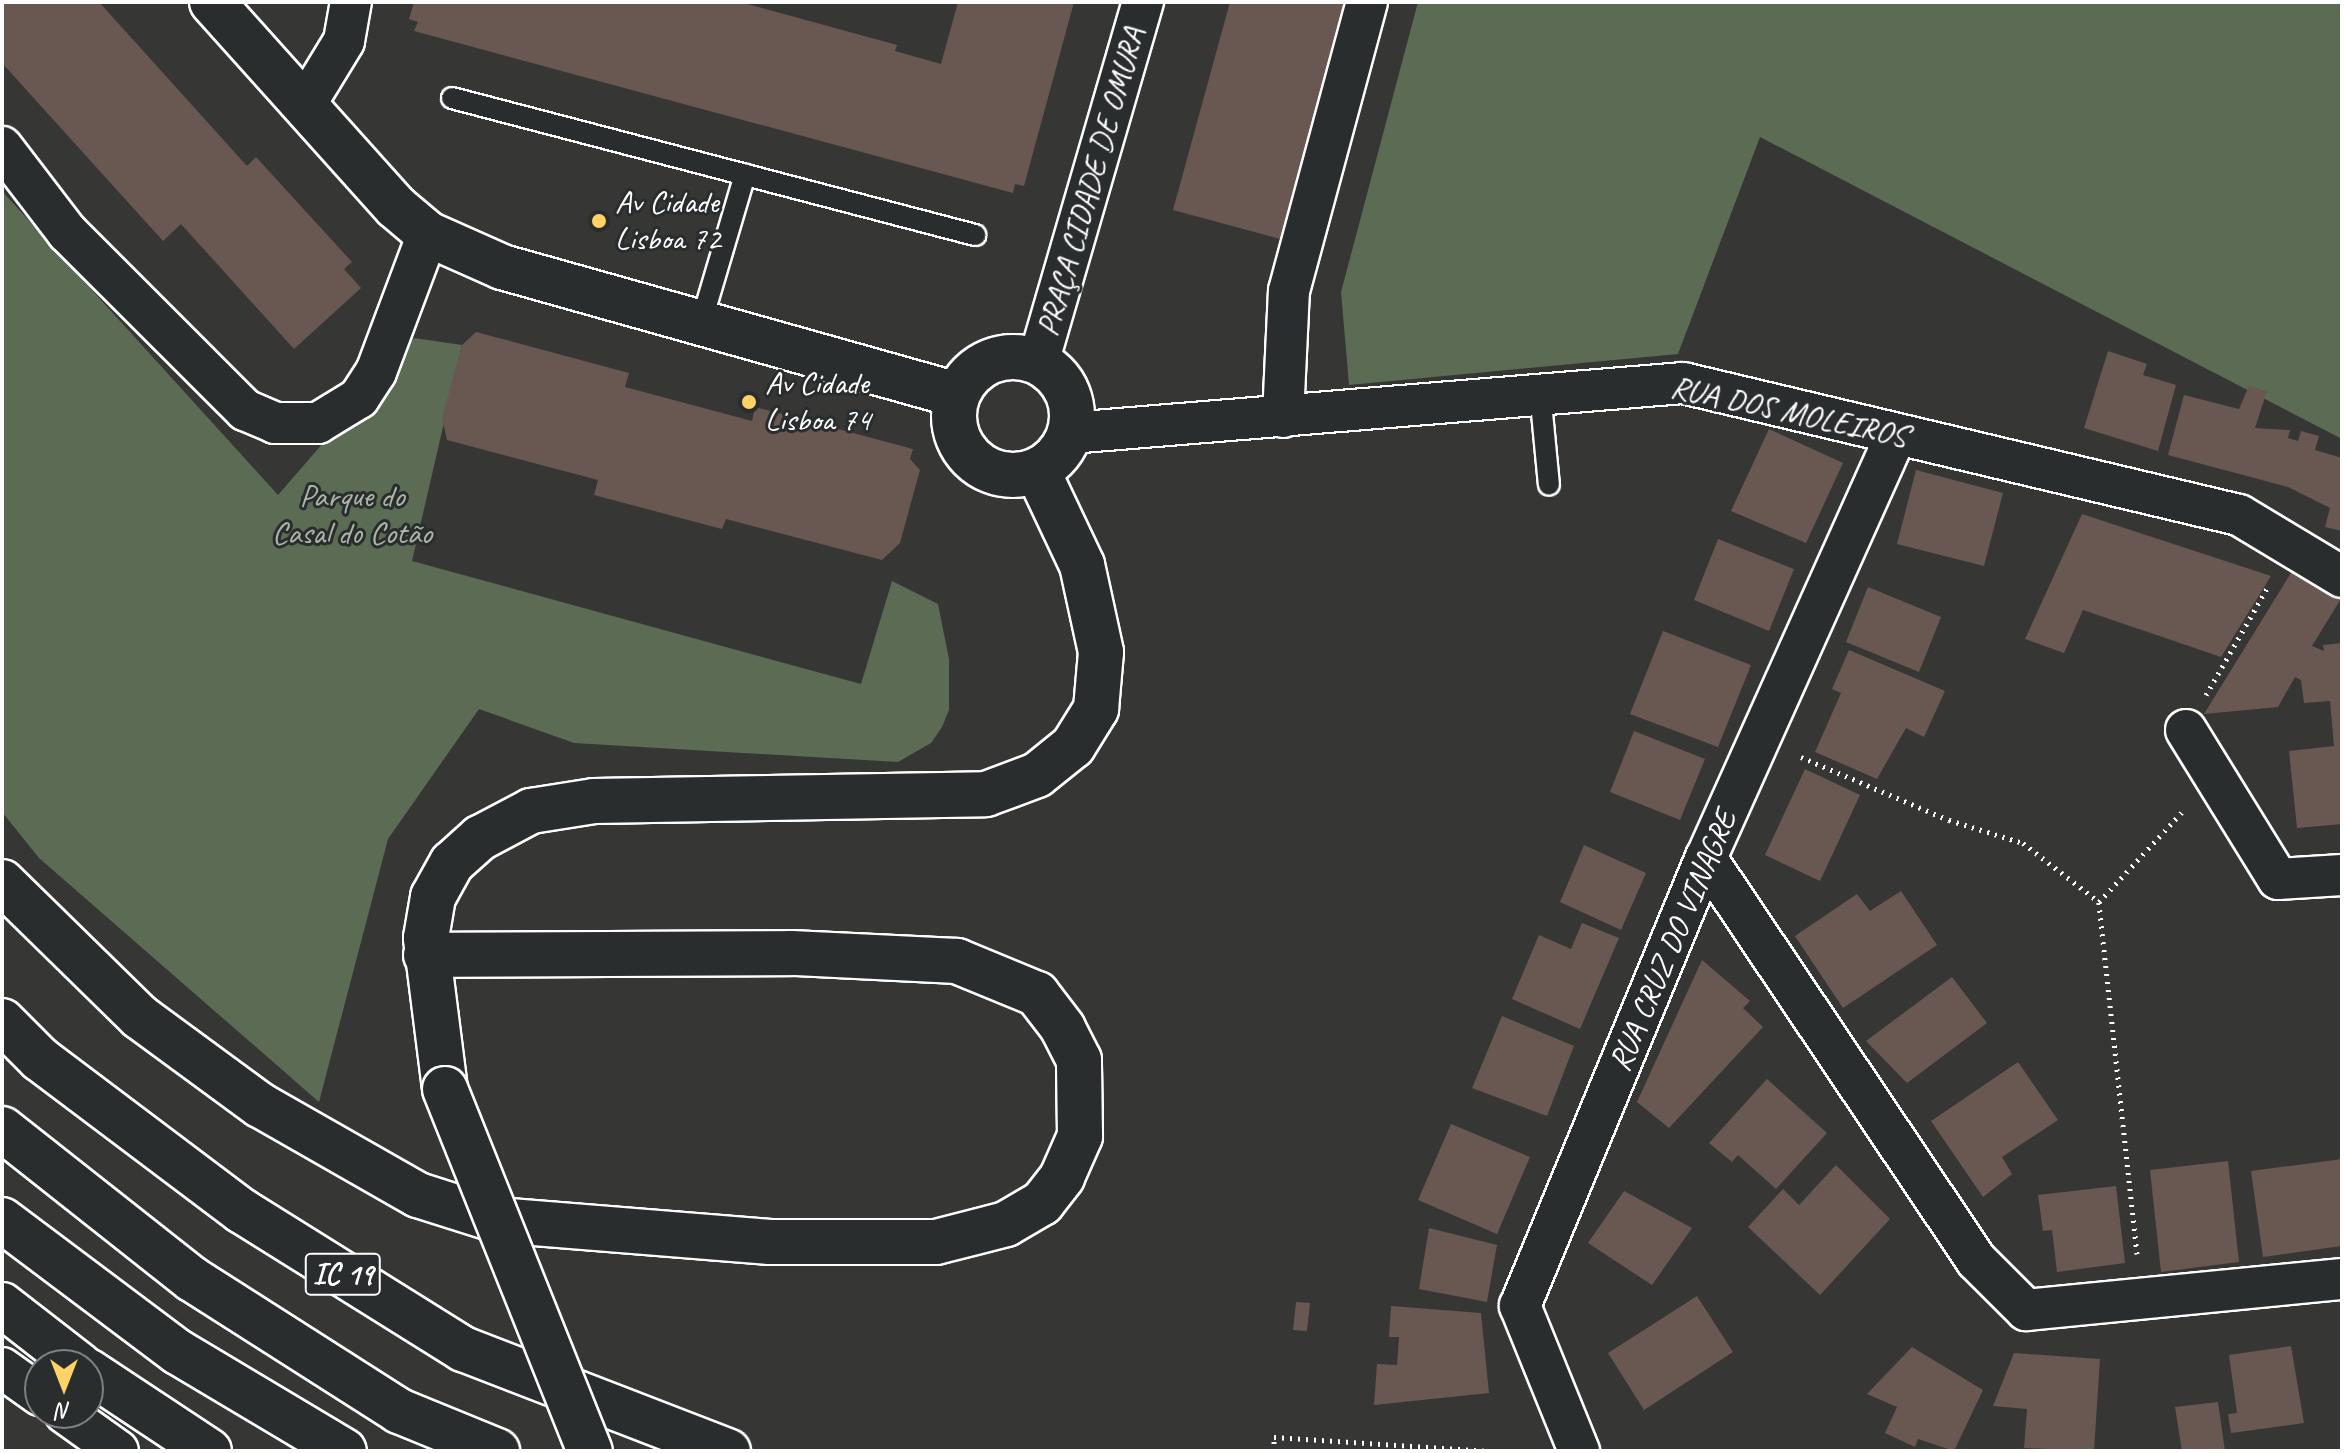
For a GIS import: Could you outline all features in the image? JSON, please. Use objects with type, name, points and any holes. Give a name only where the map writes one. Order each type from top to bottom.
[{"type":"main road","points":[[212,2],[428,234],[502,267],[957,395]]},
{"type":"main road","points":[[1019,357],[1038,363],[1067,392],[1070,433],[1063,448],[1037,470],[1003,474],[972,459],[956,429],[957,395],[982,366],[1019,357]]},
{"type":"main road","points":[[590,1451],[445,1089],[426,955],[433,897],[452,863],[480,838],[531,811],[594,801],[986,794],[1037,775],[1073,746],[1096,709],[1101,652],[1082,565],[1037,470]]},
{"type":"main road","points":[[2,882],[140,1017],[260,1105],[418,1195],[497,1220],[770,1242],[936,1242],[1006,1224],[1042,1203],[1062,1177],[1080,1136],[1079,1060],[1063,1028],[1037,994],[957,961],[791,953],[426,955]]},
{"type":"main road","name":"IC 19","points":[[2,1021],[40,1059],[242,1211],[463,1349],[728,1451]]},
{"type":"main road","name":"IC 19","points":[[2,1129],[192,1279],[399,1411],[497,1451]]},
{"type":"main road","points":[[2,1220],[178,1352],[344,1451]]},
{"type":"main road","points":[[2,1305],[58,1349]]},
{"type":"main road","points":[[104,1382],[209,1451]]},
{"type":"street","points":[[305,105],[344,41],[351,2]]},
{"type":"street","name":"PRAÇA CIDADE DE OMURA","points":[[1038,363],[1143,2]]},
{"type":"street","points":[[1283,417],[1289,291],[1367,2]]},
{"type":"street","points":[[2,147],[67,232],[245,410],[275,423],[318,423],[359,398],[376,372],[428,234]]},
{"type":"street","name":"RUA DOS MOLEIROS","points":[[1070,433],[1283,417],[1540,392],[1683,383],[2239,515],[2342,577]]},
{"type":"street","name":"RUA CRUZ DO VINAGRE","points":[[1579,1451],[1520,1306],[1706,858],[1896,436]]},
{"type":"street","points":[[2186,730],[2278,879],[2342,875]]},
{"type":"street","points":[[1706,858],[1976,1260],[2026,1310],[2342,1279]]},
{"type":"street","points":[[2,1368],[24,1384]]},
{"type":"street","points":[[87,1429],[118,1451]]},
{"type":"lane","points":[[452,98],[975,235]]},
{"type":"lane","points":[[701,323],[745,174]]},
{"type":"lane","points":[[1540,392],[1549,485]]},
{"type":"path","points":[[2186,730],[2291,546]]},
{"type":"path","points":[[1760,740],[1949,820],[2023,843],[2099,902],[2142,1301]]},
{"type":"path","points":[[2099,902],[2213,778]]},
{"type":"path","points":[[1274,1451],[1274,1437],[1493,1451]]},
{"type":"green space","points":[[1418,2],[2342,2],[2342,439],[1760,137],[1678,354],[1349,385],[1341,292]]},
{"type":"green space","name":"Parque do Casal do Cotão","points":[[2,191],[278,495],[414,338],[462,345],[412,561],[861,684],[892,581],[938,604],[949,659],[949,710],[942,727],[931,743],[898,762],[574,743],[479,709],[388,839],[319,1102],[39,858],[2,812]]},
{"type":"building","points":[[2,2],[99,2],[247,166],[256,157],[352,262],[344,269],[361,288],[294,349],[181,224],[163,241],[2,63]]},
{"type":"building","points":[[414,2],[740,2],[897,45],[895,51],[941,64],[958,2],[1074,2],[1024,186],[1015,184],[1013,193],[414,31],[418,22],[409,19]]},
{"type":"building","points":[[1230,2],[1344,2],[1280,239],[1173,210]]},
{"type":"building","points":[[476,332],[629,373],[625,387],[752,421],[755,407],[913,449],[910,459],[920,470],[900,543],[882,560],[726,519],[722,529],[594,495],[598,480],[447,440],[442,418],[462,345]]},
{"type":"building","points":[[2108,351],[2147,364],[2143,375],[2176,385],[2158,451],[2084,428]]},
{"type":"building","points":[[2249,386],[2267,391],[2255,428],[2290,430],[2288,438],[2298,441],[2301,431],[2319,436],[2315,450],[2342,458],[2342,531],[2325,527],[2330,508],[2288,487],[2168,455],[2184,395],[2239,409]]},
{"type":"building","points":[[1769,429],[1843,463],[1806,543],[1731,511]]},
{"type":"building","points":[[1916,470],[2003,493],[1984,566],[1897,544]]},
{"type":"building","points":[[2082,514],[2271,576],[2221,657],[2083,610],[2064,653],[2025,639]]},
{"type":"building","points":[[1718,539],[1794,569],[1769,631],[1694,600]]},
{"type":"building","points":[[2294,568],[2342,597],[2312,646],[2324,651],[2323,645],[2342,643],[2342,824],[2297,828],[2289,751],[2334,746],[2330,701],[2304,703],[2301,680],[2295,677],[2278,707],[2204,714]]},
{"type":"building","points":[[1868,587],[1941,617],[1919,672],[1846,642]]},
{"type":"building","points":[[1663,631],[1751,665],[1718,747],[1630,714]]},
{"type":"building","points":[[1849,650],[1945,691],[1924,737],[1906,728],[1877,779],[1815,752],[1841,693],[1832,689]]},
{"type":"building","points":[[1634,731],[1705,759],[1680,820],[1610,792]]},
{"type":"building","points":[[1805,769],[1860,795],[1820,881],[1765,855]]},
{"type":"building","points":[[1584,845],[1646,873],[1621,930],[1560,902]]},
{"type":"building","points":[[1901,891],[1937,945],[1843,1008],[1795,936],[1857,894],[1870,911]]},
{"type":"building","points":[[1582,923],[1619,938],[1580,1029],[1512,999],[1539,935],[1571,949]]},
{"type":"building","points":[[1702,960],[1750,1001],[1743,1008],[1763,1027],[1669,1128],[1637,1102]]},
{"type":"building","points":[[1952,977],[1987,1023],[1907,1083],[1866,1041]]},
{"type":"building","points":[[1502,1016],[1574,1046],[1547,1116],[1472,1088]]},
{"type":"building","points":[[2018,1062],[2058,1120],[2002,1157],[2012,1174],[1983,1197],[1931,1121]]},
{"type":"building","points":[[1767,1079],[1827,1133],[1776,1189],[1738,1155],[1732,1162],[1709,1143]]},
{"type":"building","points":[[1451,1124],[1530,1157],[1497,1234],[1418,1200]]},
{"type":"building","points":[[2342,1159],[2342,1246],[2263,1257],[2251,1171]]},
{"type":"building","points":[[2228,1161],[2239,1262],[2161,1272],[2150,1170]]},
{"type":"building","points":[[1836,1165],[1890,1219],[1820,1295],[1748,1227],[1783,1189],[1799,1205]]},
{"type":"building","points":[[2116,1186],[2125,1263],[2057,1272],[2052,1230],[2043,1231],[2038,1195]]},
{"type":"building","points":[[1624,1191],[1692,1228],[1652,1285],[1588,1243]]},
{"type":"building","points":[[1429,1228],[1497,1245],[1487,1302],[1419,1289]]},
{"type":"building","points":[[1697,1296],[1733,1352],[1644,1410],[1608,1353]]},
{"type":"building","points":[[1296,1302],[1310,1303],[1307,1331],[1293,1330]]},
{"type":"building","points":[[1391,1306],[1481,1313],[1489,1393],[1374,1405],[1377,1364],[1397,1365],[1399,1337],[1389,1337]]},
{"type":"building","points":[[2291,1346],[2304,1423],[2231,1433],[2228,1414],[2237,1413],[2229,1355]]},
{"type":"building","points":[[1912,1347],[1983,1390],[1954,1451],[1918,1439],[1915,1447],[1885,1433],[1897,1407],[1867,1394]]},
{"type":"building","points":[[2014,1353],[2100,1359],[2094,1451],[2024,1448],[2027,1409],[1993,1406]]},
{"type":"building","points":[[2218,1402],[2225,1451],[2182,1451],[2175,1407]]},
{"type":"place","name":"Av Cidade Lisboa 72","points":[[599,221]]},
{"type":"place","name":"Av Cidade Lisboa 74","points":[[749,402]]}]
